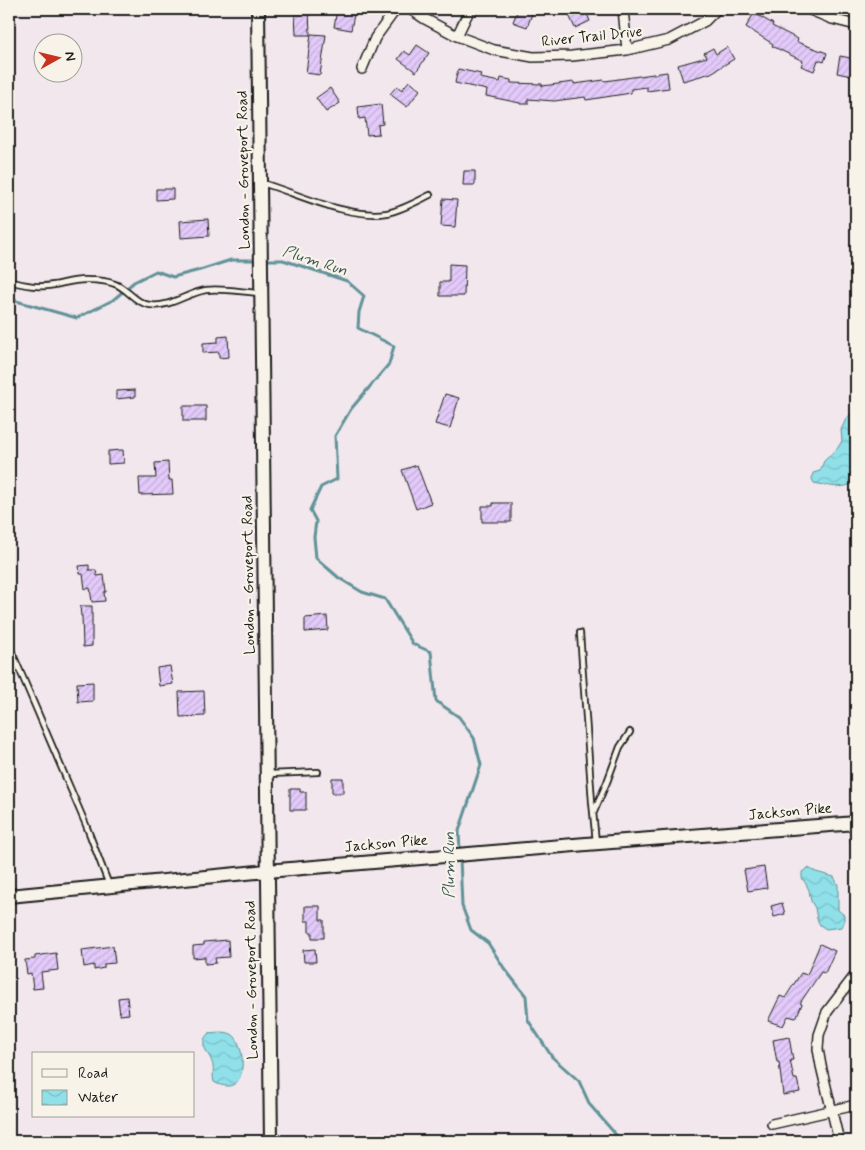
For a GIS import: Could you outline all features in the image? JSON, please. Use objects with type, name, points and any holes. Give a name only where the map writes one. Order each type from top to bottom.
[{"type":"main road","name":"London - Groveport Road","points":[[258,9],[270,1141]]},
{"type":"main road","name":"Jackson Pike","points":[[9,896],[482,852],[855,823]]},
{"type":"street","points":[[362,69],[375,38],[396,9]]},
{"type":"street","name":"River Trail Drive","points":[[410,9],[457,36],[494,50],[533,57],[572,56],[627,50],[669,40],[704,21],[718,9]]},
{"type":"street","points":[[457,36],[470,9]]},
{"type":"street","points":[[623,9],[627,50]]},
{"type":"street","points":[[808,9],[832,19],[856,24]]},
{"type":"street","points":[[855,823],[856,844]]},
{"type":"street","points":[[839,1141],[821,1066],[818,1049],[819,1035],[826,1012],[856,974]]},
{"type":"street","points":[[772,1124],[856,1105]]},
{"type":"lane","points":[[260,182],[348,211],[368,214],[388,213],[404,208],[430,195]]},
{"type":"lane","points":[[9,281],[34,287],[52,286],[77,280],[115,284],[144,304],[153,306],[205,290],[262,290]]},
{"type":"lane","points":[[580,633],[593,813],[597,843]]},
{"type":"lane","points":[[9,645],[82,816],[109,886]]},
{"type":"lane","points":[[593,813],[620,747],[630,732]]},
{"type":"lane","points":[[267,774],[318,772]]},
{"type":"water","points":[[856,409],[856,482],[841,487],[814,483],[812,479],[813,473],[820,471],[824,461],[837,449],[842,441],[841,430],[846,419]]},
{"type":"water","points":[[808,868],[834,877],[838,885],[838,910],[844,915],[842,927],[826,929],[820,925],[809,890],[802,878],[802,872]]},
{"type":"water","points":[[209,1033],[228,1033],[237,1039],[241,1053],[242,1070],[235,1083],[229,1086],[219,1085],[214,1082],[212,1061],[204,1045],[205,1037]]},
{"type":"building","points":[[301,9],[309,9],[310,35],[296,35],[295,13],[301,13]]},
{"type":"building","points":[[337,9],[355,9],[351,30],[334,27]]},
{"type":"building","points":[[518,9],[534,9],[527,27],[513,22]]},
{"type":"building","points":[[585,9],[590,21],[575,28],[567,11]]},
{"type":"building","points":[[754,13],[773,24],[772,26],[798,39],[797,42],[827,53],[824,62],[818,60],[814,71],[801,66],[803,61],[772,46],[773,44],[746,27]]},
{"type":"building","points":[[311,34],[326,35],[320,75],[306,73]]},
{"type":"building","points":[[417,45],[429,53],[416,72],[398,59],[404,51],[410,55]]},
{"type":"building","points":[[727,47],[734,59],[711,73],[683,81],[678,65],[707,57],[704,53],[713,48],[716,54]]},
{"type":"building","points":[[840,56],[856,59],[856,77],[837,73]]},
{"type":"building","points":[[458,69],[481,74],[480,78],[500,82],[501,78],[511,80],[511,83],[542,84],[542,86],[605,81],[667,72],[669,88],[647,91],[647,87],[631,89],[631,93],[586,100],[585,97],[554,101],[528,99],[528,104],[520,104],[486,96],[487,90],[455,83]]},
{"type":"building","points":[[409,81],[420,90],[407,107],[390,94],[397,86],[402,90]]},
{"type":"building","points":[[330,88],[340,103],[326,112],[316,98]]},
{"type":"building","points":[[381,104],[383,124],[378,125],[379,134],[367,135],[365,118],[359,119],[358,107]]},
{"type":"building","points":[[464,171],[475,171],[475,185],[463,185]]},
{"type":"building","points":[[156,189],[173,189],[173,199],[156,200]]},
{"type":"building","points":[[443,199],[457,200],[455,227],[441,226]]},
{"type":"building","points":[[208,219],[209,236],[181,238],[180,221]]},
{"type":"building","points":[[449,264],[465,265],[464,296],[440,296],[440,282],[449,282]]},
{"type":"building","points":[[228,336],[229,357],[219,358],[219,352],[203,353],[203,343],[218,342],[218,337]]},
{"type":"building","points":[[135,390],[135,397],[116,399],[116,391]]},
{"type":"building","points":[[445,394],[459,398],[450,428],[435,424]]},
{"type":"building","points":[[183,406],[206,406],[206,421],[183,421]]},
{"type":"building","points":[[123,450],[124,463],[108,464],[108,451]]},
{"type":"building","points":[[168,462],[169,480],[172,480],[173,494],[140,495],[139,478],[156,478],[155,463]]},
{"type":"building","points":[[417,465],[431,503],[416,509],[402,470]]},
{"type":"building","points":[[493,503],[511,503],[511,522],[482,522],[482,506],[493,506]]},
{"type":"building","points":[[89,565],[89,570],[96,570],[97,576],[104,575],[105,601],[92,602],[90,588],[85,589],[83,574],[80,574],[79,566]]},
{"type":"building","points":[[80,606],[92,606],[92,646],[83,647]]},
{"type":"building","points":[[327,616],[328,630],[305,632],[305,618]]},
{"type":"building","points":[[170,666],[173,684],[159,686],[157,668]]},
{"type":"building","points":[[93,682],[93,701],[78,702],[77,683]]},
{"type":"building","points":[[204,691],[205,716],[180,717],[179,692]]},
{"type":"building","points":[[332,778],[343,778],[343,793],[332,793]]},
{"type":"building","points":[[290,789],[300,789],[300,792],[306,792],[306,810],[290,810]]},
{"type":"building","points":[[764,867],[767,888],[748,891],[744,870]]},
{"type":"building","points":[[782,903],[785,914],[774,917],[771,906]]},
{"type":"building","points":[[305,906],[320,906],[320,920],[324,920],[324,938],[312,938],[312,932],[309,932],[309,921],[305,921]]},
{"type":"building","points":[[228,940],[229,957],[215,958],[216,963],[205,964],[205,957],[193,958],[193,946],[204,945],[204,942]]},
{"type":"building","points":[[820,944],[835,951],[825,973],[821,972],[800,1003],[802,1004],[796,1018],[788,1016],[783,1026],[768,1021],[780,996],[785,998],[801,973],[807,975]]},
{"type":"building","points":[[113,946],[115,963],[104,964],[104,968],[94,970],[94,965],[84,967],[82,950]]},
{"type":"building","points":[[315,949],[316,962],[304,962],[303,950]]},
{"type":"building","points":[[56,953],[58,970],[41,972],[43,988],[33,989],[31,973],[27,974],[25,960],[35,959],[35,956]]},
{"type":"building","points":[[127,997],[129,1014],[120,1015],[118,998]]},
{"type":"building","points":[[789,1037],[793,1060],[790,1060],[794,1079],[797,1079],[800,1092],[783,1095],[779,1062],[777,1062],[773,1040]]},
{"type":"waterway","name":"Plum Run","points":[[9,299],[77,318],[113,300],[134,282],[156,271],[173,277],[231,260],[259,260]]},
{"type":"waterway","name":"Plum Run","points":[[265,260],[283,260],[347,281],[364,296],[359,312],[358,328],[394,346],[389,364],[351,409],[335,436],[337,479],[321,487],[310,510],[316,521],[314,537],[316,558],[339,578],[362,592],[385,599],[413,644],[431,652],[436,701],[459,717],[474,738],[481,765],[459,831],[460,851]]},
{"type":"waterway","name":"Plum Run","points":[[460,858],[462,906],[471,930],[488,943],[504,968],[526,996],[528,1020],[552,1057],[579,1081],[590,1105],[617,1136],[631,1141]]}]
